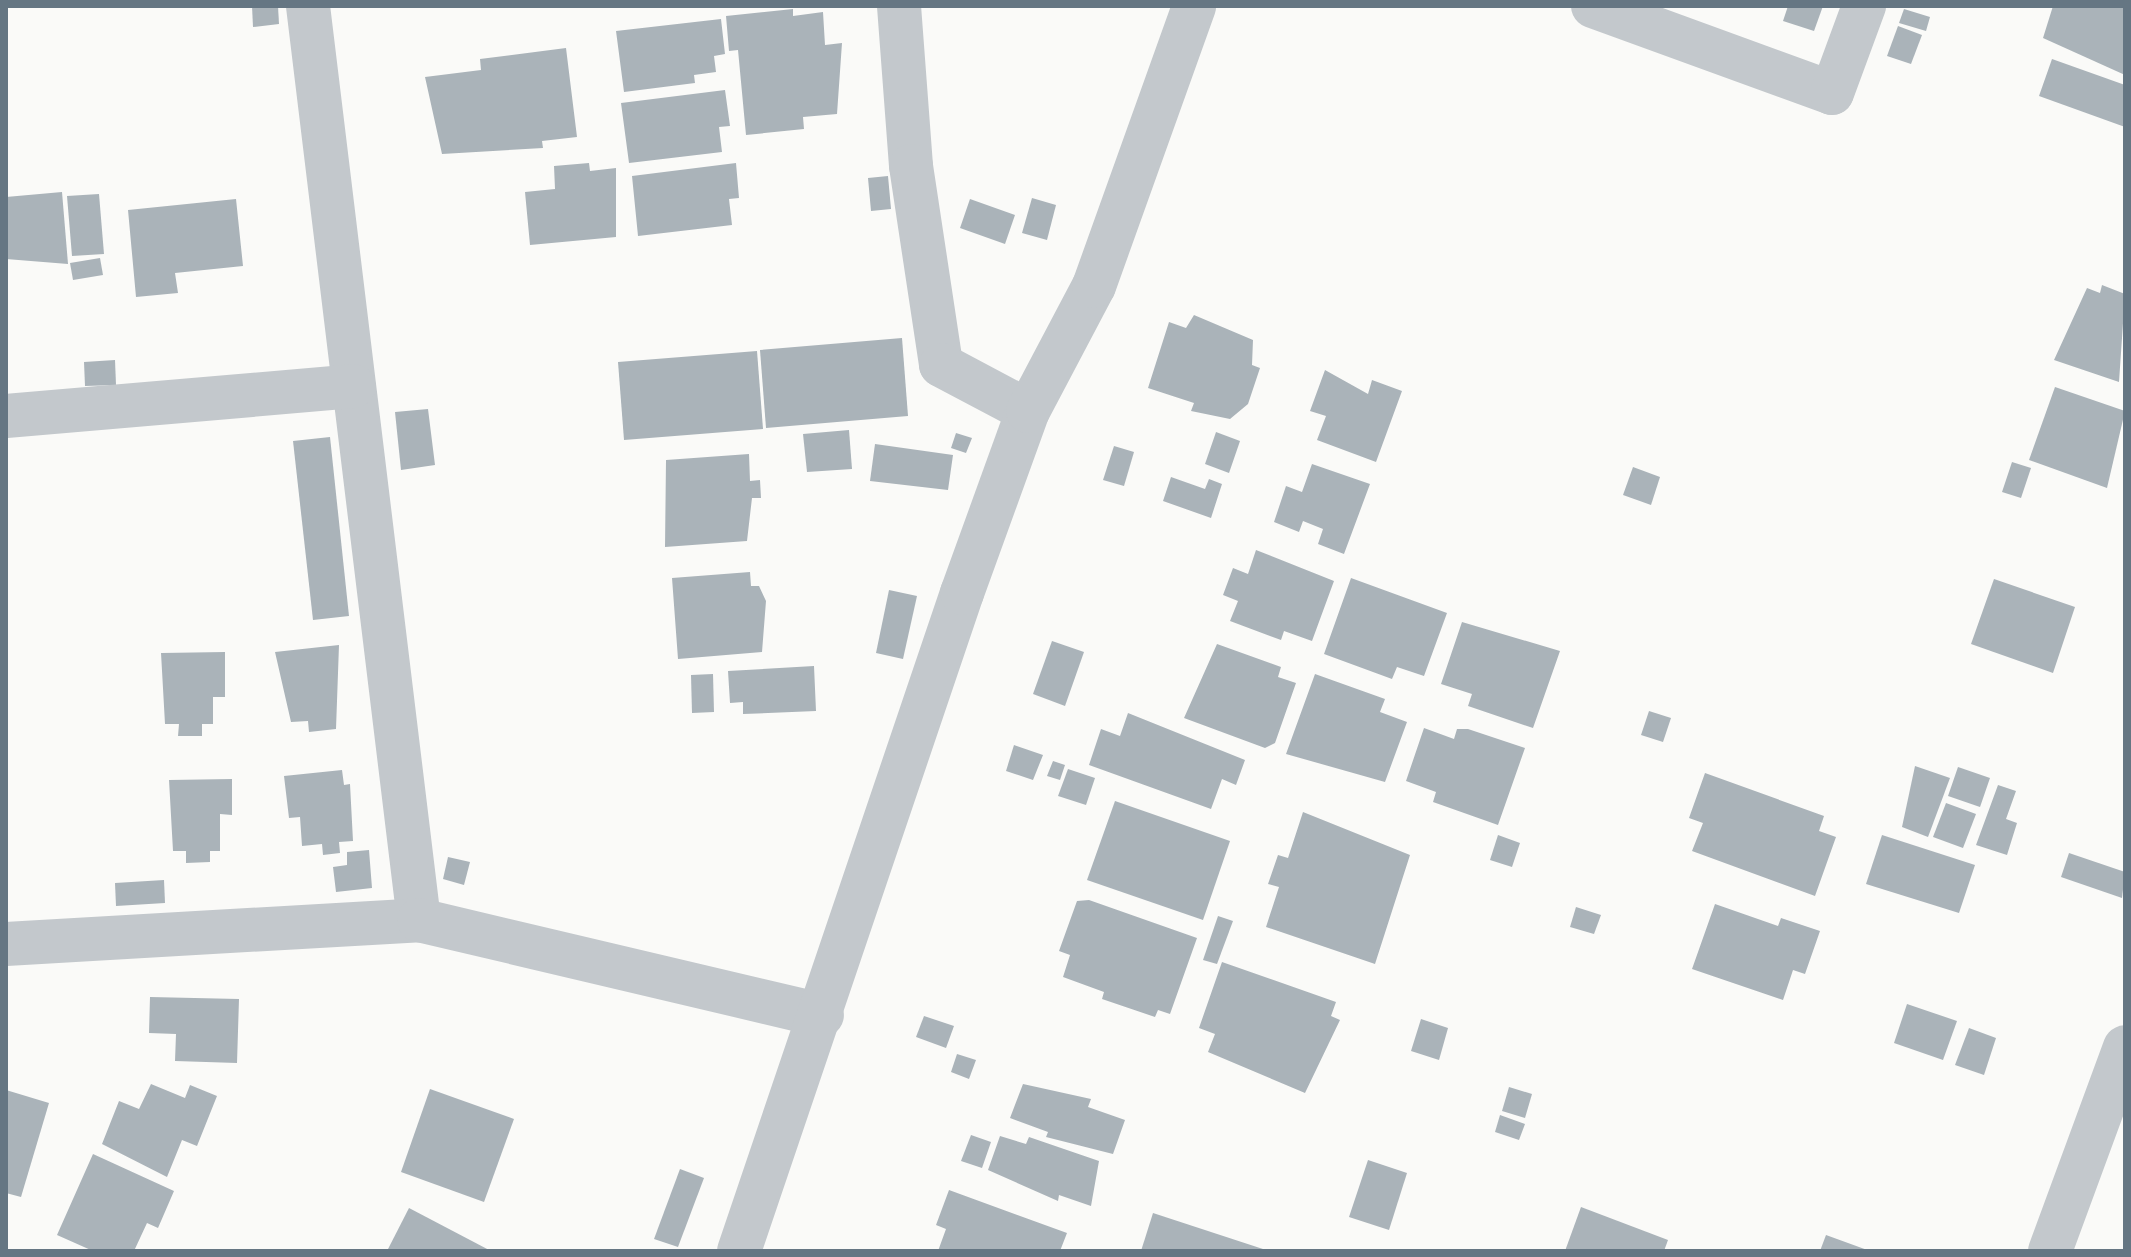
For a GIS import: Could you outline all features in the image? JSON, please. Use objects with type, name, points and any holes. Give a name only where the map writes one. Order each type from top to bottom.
[{"type":"street","points":[[308,6],[419,920]]},
{"type":"street","points":[[899,6],[911,166],[941,365],[1028,411]]},
{"type":"street","points":[[739,1251],[1028,411],[1094,286],[1194,6]]},
{"type":"street","points":[[1593,6],[1832,93],[1864,6]]},
{"type":"street","points":[[6,416],[354,386]]},
{"type":"street","points":[[6,944],[419,920],[822,1015]]},
{"type":"street","points":[[2050,1251],[2125,1047]]},
{"type":"building","points":[[252,6],[278,6],[279,24],[253,27]]},
{"type":"building","points":[[1788,6],[1823,6],[1814,31],[1783,21]]},
{"type":"building","points":[[2053,6],[2125,6],[2125,75],[2043,38]]},
{"type":"building","points":[[793,9],[793,16],[823,12],[825,45],[842,43],[837,114],[803,117],[804,129],[746,135],[738,50],[729,51],[726,16]]},
{"type":"building","points":[[1904,9],[1930,17],[1926,31],[1899,23]]},
{"type":"building","points":[[721,19],[725,54],[714,56],[716,72],[694,75],[695,83],[624,92],[616,31]]},
{"type":"building","points":[[1898,26],[1922,35],[1911,64],[1887,56]]},
{"type":"building","points":[[566,48],[577,137],[542,141],[543,148],[442,154],[425,77],[481,70],[480,59]]},
{"type":"building","points":[[2052,59],[2125,85],[2125,127],[2039,96]]},
{"type":"building","points":[[725,90],[730,126],[719,127],[722,152],[629,163],[621,103]]},
{"type":"building","points":[[589,163],[590,171],[616,168],[616,237],[530,245],[525,192],[555,189],[554,166]]},
{"type":"building","points":[[736,163],[739,198],[729,199],[732,225],[638,236],[632,176]]},
{"type":"building","points":[[888,176],[891,209],[871,211],[868,178]]},
{"type":"building","points":[[62,192],[68,264],[6,259],[6,197]]},
{"type":"building","points":[[99,194],[104,254],[72,256],[67,196]]},
{"type":"building","points":[[1032,198],[1056,205],[1047,240],[1022,233]]},
{"type":"building","points":[[236,199],[243,266],[175,273],[178,293],[136,297],[128,210]]},
{"type":"building","points":[[970,199],[1015,215],[1005,244],[960,228]]},
{"type":"building","points":[[100,258],[103,275],[73,280],[70,263]]},
{"type":"building","points":[[2102,285],[2125,294],[2119,382],[2054,360],[2087,288],[2100,293]]},
{"type":"building","points":[[1194,315],[1253,340],[1252,365],[1260,368],[1248,404],[1230,419],[1191,411],[1194,403],[1148,388],[1169,322],[1186,328]]},
{"type":"building","points":[[902,338],[908,416],[766,428],[760,350]]},
{"type":"building","points":[[757,351],[763,429],[624,440],[618,362]]},
{"type":"building","points":[[115,360],[116,385],[85,386],[84,362]]},
{"type":"building","points":[[1325,370],[1368,394],[1372,380],[1402,391],[1376,462],[1317,440],[1326,416],[1310,411]]},
{"type":"building","points":[[2055,387],[2125,411],[2107,488],[2029,460]]},
{"type":"building","points":[[428,409],[435,465],[401,470],[395,412]]},
{"type":"building","points":[[849,430],[852,469],[807,472],[803,434]]},
{"type":"building","points":[[1216,432],[1240,441],[1229,473],[1205,464]]},
{"type":"building","points":[[956,433],[972,438],[966,453],[951,448]]},
{"type":"building","points":[[330,437],[349,616],[313,620],[293,441]]},
{"type":"building","points":[[875,444],[953,455],[948,490],[870,481]]},
{"type":"building","points":[[1114,446],[1134,452],[1124,486],[1103,480]]},
{"type":"building","points":[[749,454],[750,481],[760,480],[761,498],[752,498],[747,541],[665,547],[666,460]]},
{"type":"building","points":[[2012,462],[2031,468],[2021,498],[2002,492]]},
{"type":"building","points":[[1312,464],[1370,484],[1344,554],[1318,544],[1323,529],[1303,521],[1299,532],[1274,522],[1286,486],[1302,492]]},
{"type":"building","points":[[1633,467],[1660,477],[1651,505],[1623,495]]},
{"type":"building","points":[[1171,477],[1205,489],[1209,479],[1222,484],[1211,518],[1163,501]]},
{"type":"building","points":[[1256,550],[1334,581],[1312,641],[1284,631],[1281,640],[1230,621],[1238,601],[1223,595],[1233,568],[1248,574]]},
{"type":"building","points":[[750,572],[751,586],[759,586],[766,601],[762,652],[678,659],[672,578]]},
{"type":"building","points":[[1351,578],[1447,613],[1424,676],[1397,667],[1392,679],[1324,654]]},
{"type":"building","points":[[1994,579],[2075,607],[2053,673],[1971,644]]},
{"type":"building","points":[[889,590],[917,596],[903,659],[876,653]]},
{"type":"building","points":[[1462,622],[1560,651],[1533,728],[1468,706],[1472,694],[1441,684]]},
{"type":"building","points":[[1052,641],[1084,652],[1065,706],[1033,694]]},
{"type":"building","points":[[1217,644],[1281,667],[1278,677],[1296,683],[1275,743],[1265,748],[1184,718]]},
{"type":"building","points":[[339,645],[336,729],[309,732],[308,721],[291,722],[275,652]]},
{"type":"building","points":[[225,652],[225,697],[213,697],[213,724],[202,724],[202,736],[178,736],[179,724],[165,724],[161,653]]},
{"type":"building","points":[[814,666],[816,711],[743,714],[743,702],[730,703],[728,671]]},
{"type":"building","points":[[713,674],[714,712],[692,713],[691,675]]},
{"type":"building","points":[[1315,674],[1385,699],[1380,712],[1407,722],[1385,782],[1286,754]]},
{"type":"building","points":[[1649,711],[1671,718],[1663,742],[1641,735]]},
{"type":"building","points":[[1128,713],[1245,760],[1236,785],[1222,779],[1211,809],[1089,765],[1101,729],[1120,736]]},
{"type":"building","points":[[1424,728],[1454,739],[1457,729],[1468,729],[1525,748],[1498,825],[1433,802],[1436,792],[1406,781]]},
{"type":"building","points":[[1014,745],[1043,755],[1033,780],[1006,771]]},
{"type":"building","points":[[1053,761],[1065,765],[1060,780],[1047,776]]},
{"type":"building","points":[[1915,766],[1950,778],[1928,837],[1902,827]]},
{"type":"building","points":[[1958,767],[1990,778],[1980,807],[1948,796]]},
{"type":"building","points":[[1068,769],[1095,778],[1086,805],[1058,796]]},
{"type":"building","points":[[342,770],[344,785],[350,784],[353,841],[339,842],[340,853],[323,855],[322,844],[302,846],[300,817],[289,818],[284,776]]},
{"type":"building","points":[[1705,773],[1824,816],[1819,831],[1836,837],[1815,896],[1692,851],[1703,823],[1689,818]]},
{"type":"building","points":[[232,779],[232,815],[220,814],[220,851],[210,851],[210,862],[186,863],[186,851],[173,851],[169,780]]},
{"type":"building","points":[[1998,785],[2016,791],[2006,819],[2017,823],[2007,855],[1976,845]]},
{"type":"building","points":[[1115,801],[1230,841],[1203,920],[1087,880]]},
{"type":"building","points":[[1946,803],[1976,814],[1963,848],[1933,837]]},
{"type":"building","points":[[1303,812],[1410,855],[1375,964],[1266,927],[1279,887],[1268,884],[1278,855],[1288,858]]},
{"type":"building","points":[[1498,835],[1520,843],[1512,867],[1490,860]]},
{"type":"building","points":[[1882,835],[1975,865],[1959,913],[1866,884]]},
{"type":"building","points":[[369,850],[372,888],[336,892],[333,867],[347,865],[347,852]]},
{"type":"building","points":[[2069,853],[2125,872],[2122,898],[2061,877]]},
{"type":"building","points":[[448,857],[470,862],[464,885],[443,879]]},
{"type":"building","points":[[164,880],[165,903],[116,906],[115,883]]},
{"type":"building","points":[[1089,900],[1197,938],[1170,1014],[1158,1010],[1155,1017],[1102,999],[1104,992],[1063,977],[1070,955],[1059,951],[1077,901]]},
{"type":"building","points":[[1715,904],[1778,926],[1781,918],[1820,931],[1805,974],[1793,970],[1783,1000],[1692,969]]},
{"type":"building","points":[[1576,907],[1601,915],[1594,934],[1570,927]]},
{"type":"building","points":[[1218,916],[1233,921],[1217,964],[1203,960]]},
{"type":"building","points":[[1222,962],[1336,1002],[1331,1016],[1340,1020],[1305,1093],[1208,1052],[1215,1034],[1199,1028]]},
{"type":"building","points":[[150,997],[239,999],[237,1063],[175,1061],[176,1034],[149,1033]]},
{"type":"building","points":[[1907,1004],[1957,1021],[1943,1060],[1894,1043]]},
{"type":"building","points":[[924,1016],[954,1026],[946,1048],[916,1037]]},
{"type":"building","points":[[1421,1019],[1448,1028],[1439,1060],[1411,1051]]},
{"type":"building","points":[[1969,1028],[1996,1038],[1984,1075],[1955,1065]]},
{"type":"building","points":[[957,1054],[976,1060],[969,1079],[951,1072]]},
{"type":"building","points":[[151,1084],[185,1098],[190,1085],[217,1096],[197,1146],[182,1140],[167,1177],[102,1144],[119,1101],[139,1109]]},
{"type":"building","points":[[1023,1084],[1091,1099],[1088,1107],[1125,1120],[1113,1154],[1046,1137],[1048,1132],[1010,1118]]},
{"type":"building","points":[[1509,1087],[1532,1094],[1525,1118],[1502,1111]]},
{"type":"building","points":[[430,1089],[514,1119],[484,1202],[401,1172]]},
{"type":"building","points":[[6,1090],[49,1103],[21,1197],[6,1193]]},
{"type":"building","points":[[1500,1115],[1525,1124],[1519,1140],[1495,1132]]},
{"type":"building","points":[[971,1135],[991,1142],[982,1168],[961,1161]]},
{"type":"building","points":[[1000,1136],[1026,1144],[1029,1137],[1099,1161],[1091,1206],[1059,1195],[1058,1201],[988,1170]]},
{"type":"building","points":[[93,1154],[174,1191],[158,1228],[147,1223],[134,1251],[93,1251],[57,1235]]},
{"type":"building","points":[[1368,1160],[1407,1173],[1389,1230],[1349,1217]]},
{"type":"building","points":[[680,1169],[704,1178],[678,1247],[654,1239]]},
{"type":"building","points":[[949,1190],[1067,1233],[1060,1251],[938,1251],[946,1229],[936,1225]]},
{"type":"building","points":[[1581,1207],[1668,1240],[1664,1251],[1565,1251]]},
{"type":"building","points":[[409,1208],[491,1251],[387,1251]]},
{"type":"building","points":[[1153,1213],[1266,1250],[1266,1251],[1141,1251]]},
{"type":"building","points":[[1826,1235],[1870,1251],[1820,1251]]}]
